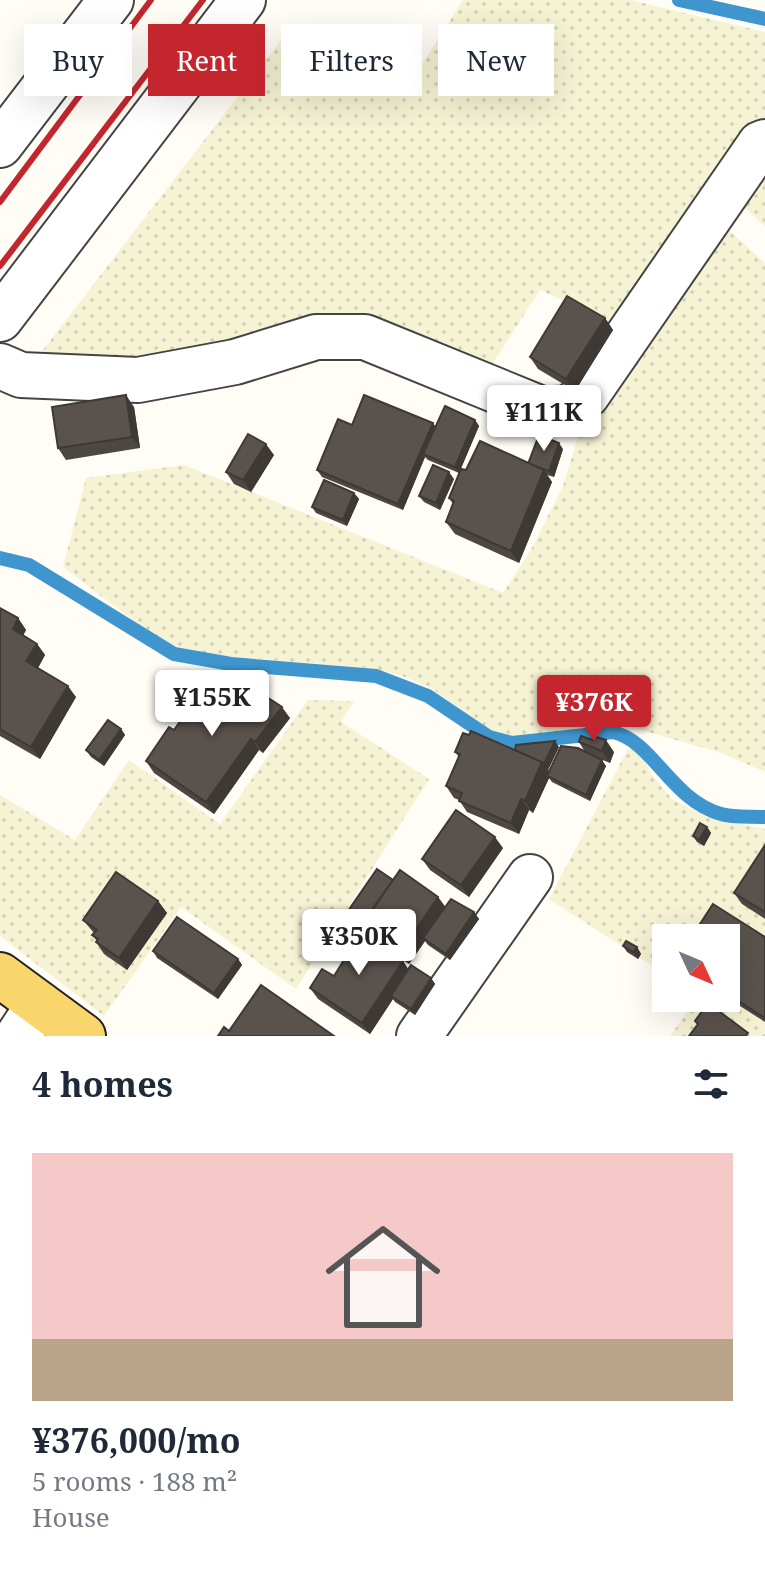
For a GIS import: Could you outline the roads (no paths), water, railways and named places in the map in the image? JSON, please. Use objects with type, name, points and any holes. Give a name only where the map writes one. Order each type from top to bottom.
[{"type":"main road","points":[[0,975],[28,1020],[83,1036]]},
{"type":"street","points":[[0,145],[111,0]]},
{"type":"street","points":[[0,319],[243,0]]},
{"type":"street","points":[[0,366],[21,375],[65,380],[138,380],[235,362],[316,337],[365,337],[544,410],[568,408],[587,395],[760,144],[765,142]]},
{"type":"street","points":[[419,1036],[530,877]]},
{"type":"waterway","points":[[679,0],[765,19]]},
{"type":"waterway","points":[[0,558],[29,565],[174,654],[231,664],[376,676],[428,696],[489,737],[512,743],[613,732],[640,747],[675,784],[704,807],[726,815],[765,817]]},
{"type":"railway","points":[[0,202],[151,0]]},
{"type":"railway","points":[[0,266],[203,0]]}]
